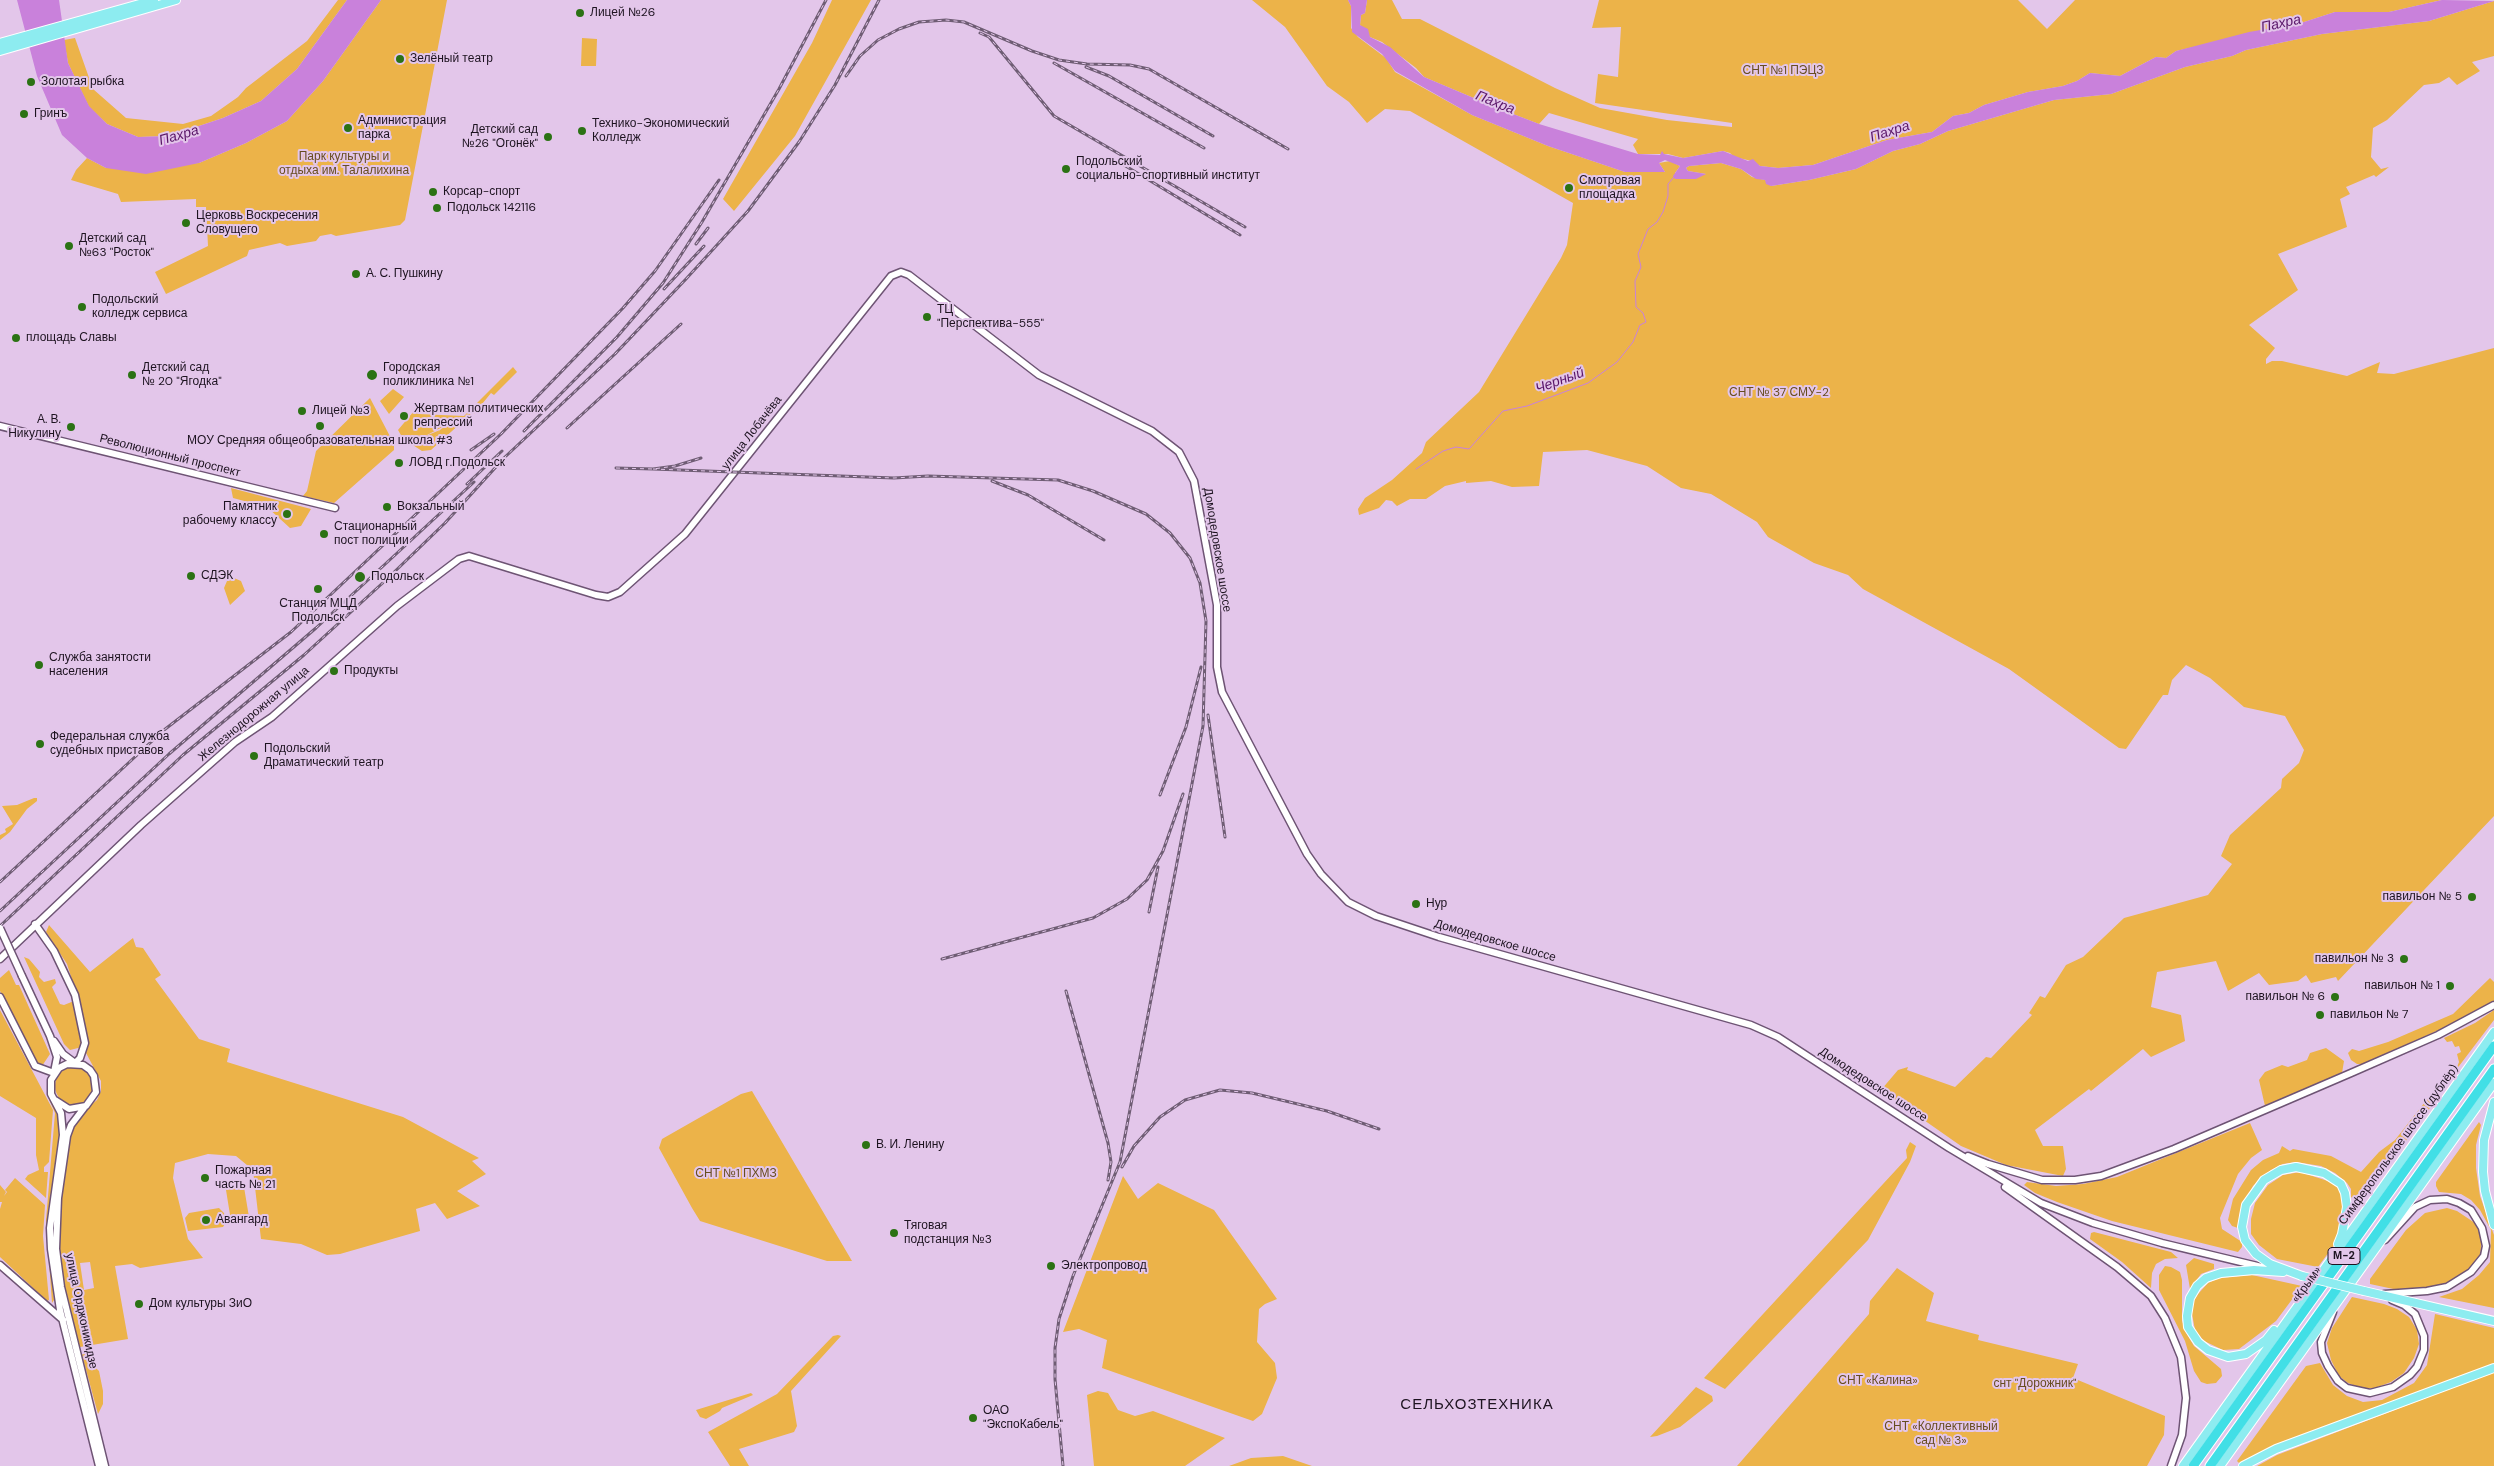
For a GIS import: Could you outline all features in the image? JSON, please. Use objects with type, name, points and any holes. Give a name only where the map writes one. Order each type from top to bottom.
[{"type":"highway","name":"«Крым»","points":[[2193,1466],[2494,1046]]},
{"type":"highway","name":"«Крым»","points":[[2210,1466],[2494,1069]]},
{"type":"main road","points":[[0,51],[128,11],[154,0]]},
{"type":"main road","points":[[0,43],[176,0]]},
{"type":"main road","name":"улица Лобачёва","points":[[608,597],[620,592],[685,534],[891,276],[901,272]]},
{"type":"main road","name":"Домодедовское шоссе","points":[[901,272],[909,275],[1039,375],[1152,431],[1179,452],[1194,481],[1217,605],[1217,666],[1222,692],[1307,854],[1337,893],[1348,902],[1376,916],[1439,937],[1751,1025],[1778,1037],[1949,1148],[2041,1203],[2093,1223],[2171,1245],[2279,1271]]},
{"type":"main road","name":"Революционный проспект","points":[[0,426],[335,508]]},
{"type":"main road","name":"Железнодорожная улица","points":[[0,960],[35,924],[141,825],[235,742],[272,717],[390,611],[459,559],[469,556],[525,575],[608,597]]},
{"type":"main road","points":[[35,924],[54,951],[75,995],[85,1043],[80,1058],[75,1063],[59,1068],[54,1074]]},
{"type":"main road","points":[[0,928],[50,1036],[57,1057],[50,1087],[55,1100],[70,1109],[86,1106],[96,1092],[94,1076],[83,1065],[75,1063],[63,1054],[50,1036]]},
{"type":"main road","points":[[0,998],[35,1066],[54,1074]]},
{"type":"main road","points":[[1949,1148],[1988,1164],[2042,1180],[2075,1180],[2101,1176],[2174,1149],[2438,1035],[2494,1005]]},
{"type":"main road","name":"Симферопольское шоссе (дублёр)","points":[[2183,1466],[2494,1032]]},
{"type":"main road","points":[[2220,1466],[2494,1083]]},
{"type":"main road","name":"улица Орджоникидзе","points":[[55,1100],[62,1122],[63,1135],[50,1228],[51,1249],[58,1299],[99,1466]]},
{"type":"main road","points":[[2494,1102],[2484,1140],[2483,1172],[2485,1191],[2494,1225]]},
{"type":"main road","name":"улица Орджоникидзе","points":[[86,1106],[71,1125],[68,1136],[58,1198],[56,1249],[61,1287],[105,1466]]},
{"type":"main road","points":[[1949,1148],[2117,1267],[2151,1296],[2165,1318],[2181,1357],[2185,1374],[2185,1418],[2178,1452],[2171,1466]]},
{"type":"main road","points":[[2302,1276],[2270,1264],[2256,1254],[2245,1240],[2242,1227],[2246,1205],[2257,1187],[2272,1174],[2287,1168],[2313,1169],[2324,1172],[2341,1184],[2345,1193],[2347,1207],[2342,1234],[2324,1270]]},
{"type":"main road","points":[[2356,1276],[2415,1207],[2430,1200],[2447,1199],[2472,1210],[2486,1236],[2486,1246],[2484,1256],[2471,1272],[2447,1287],[2427,1291],[2379,1294]]},
{"type":"main road","name":"улица Орджоникидзе","points":[[0,1265],[63,1321]]},
{"type":"main road","points":[[2305,1295],[2266,1340],[2246,1354],[2228,1357],[2218,1355],[2198,1342],[2188,1327],[2187,1316],[2190,1298],[2206,1278],[2221,1273],[2279,1271],[2494,1321]]},
{"type":"main road","points":[[2345,1291],[2326,1327],[2321,1342],[2322,1353],[2338,1381],[2347,1388],[2370,1393],[2393,1387],[2410,1375],[2417,1367],[2424,1350],[2424,1336],[2415,1314],[2404,1305],[2379,1294]]},
{"type":"main road","name":"улица Орджоникидзе","points":[[42,1303],[51,1306],[58,1299]]},
{"type":"main road","points":[[2243,1466],[2276,1449],[2494,1368]]},
{"type":"green space","points":[[338,0],[347,0],[297,69],[261,101],[223,118],[169,136],[138,137],[107,124],[89,107],[68,63],[64,40],[75,38],[93,89],[126,118],[183,124],[211,116],[238,97],[246,88],[307,41]]},
{"type":"green space","name":"Парк культуры и отдыха им. Талалихина","points":[[381,0],[447,0],[405,220],[400,225],[336,236],[331,234],[320,236],[316,241],[287,246],[280,243],[249,250],[247,256],[166,294],[155,272],[208,246],[206,207],[196,207],[196,199],[121,202],[118,194],[71,180],[76,170],[87,158],[106,168],[199,163],[246,143],[287,121],[323,81]]},
{"type":"green space","points":[[832,0],[871,0],[795,136],[734,211],[723,199],[812,43]]},
{"type":"green space","name":"СНТ № 37 СМУ-2","points":[[1252,0],[1348,0],[1351,6],[1351,28],[1358,37],[1386,58],[1395,72],[1472,115],[1548,146],[1625,172],[1665,172],[1659,163],[1670,161],[1680,166],[1675,173],[1682,179],[1706,174],[1688,171],[1686,168],[1689,166],[1721,163],[1741,169],[1752,177],[1765,180],[1771,186],[1809,180],[1856,169],[1893,151],[1920,144],[1948,131],[2054,100],[2111,94],[2185,67],[2232,56],[2246,50],[2322,34],[2429,21],[2494,1],[2494,56],[2472,62],[2480,71],[2457,85],[2449,77],[2439,83],[2424,85],[2387,120],[2373,128],[2371,157],[2381,169],[2389,167],[2376,177],[2374,175],[2346,187],[2350,194],[2340,199],[2347,227],[2278,254],[2298,290],[2249,325],[2275,348],[2266,359],[2266,364],[2272,361],[2282,361],[2347,376],[2380,362],[2377,373],[2394,374],[2494,348],[2494,816],[2338,981],[2336,977],[2311,983],[2306,975],[2298,981],[2269,985],[2259,973],[2228,991],[2216,961],[2157,972],[2151,1007],[2181,1015],[2185,1041],[2151,1057],[2143,1049],[2091,1091],[2089,1089],[2035,1130],[2043,1146],[2063,1146],[2066,1169],[2063,1176],[2006,1165],[1961,1146],[1881,1090],[1898,1070],[1908,1067],[1907,1070],[1955,1087],[1986,1057],[1991,1058],[2032,1015],[2029,1013],[2040,996],[2045,998],[2066,965],[2083,957],[2124,918],[2208,895],[2232,864],[2221,856],[2230,835],[2281,788],[2282,779],[2299,763],[2304,750],[2285,716],[2244,707],[2210,678],[2186,665],[2172,680],[2168,695],[2163,695],[2126,749],[2119,748],[2009,669],[1863,589],[1848,575],[1814,563],[1768,537],[1757,522],[1711,494],[1681,488],[1647,466],[1587,450],[1543,452],[1539,486],[1512,487],[1491,481],[1466,483],[1466,481],[1445,486],[1426,499],[1410,499],[1397,506],[1392,501],[1386,500],[1379,508],[1359,515],[1358,509],[1365,498],[1392,480],[1422,453],[1426,442],[1479,392],[1561,258],[1567,245],[1573,203],[1410,111],[1385,109],[1367,123],[1349,102],[1327,86],[1285,27]]},
{"type":"green space","name":"СНТ №1 ПЭЦЗ","points":[[1367,0],[1392,0],[1402,19],[1420,19],[1555,88],[1600,108],[1667,120],[1732,127],[1732,123],[1595,103],[1598,74],[1618,77],[1621,27],[1592,28],[1599,0],[2018,0],[2047,29],[2075,0],[2442,0],[2389,12],[2335,12],[2301,23],[2176,51],[2166,58],[2156,57],[2120,76],[2090,73],[2077,81],[2063,86],[2028,92],[1984,105],[1969,113],[1953,116],[1932,132],[1887,140],[1813,165],[1778,168],[1760,166],[1752,161],[1734,157],[1730,153],[1723,151],[1683,158],[1668,154],[1638,154],[1633,145],[1638,139],[1549,113],[1539,124],[1495,107],[1424,77],[1416,68],[1382,42],[1370,37],[1360,25],[1361,15],[1365,13]]},
{"type":"green space","points":[[582,38],[597,39],[596,66],[581,66]]},
{"type":"green space","points":[[513,367],[517,372],[494,395],[491,393],[474,414],[472,413],[431,450],[422,451],[402,438],[428,435],[440,430],[425,448],[441,429],[462,417],[427,435],[402,437],[398,430],[414,411],[418,414],[464,416]]},
{"type":"green space","points":[[393,389],[404,397],[389,414],[380,401]]},
{"type":"green space","points":[[370,398],[394,444],[394,450],[334,503],[303,496],[307,491],[316,451]]},
{"type":"green space","points":[[231,488],[311,509],[301,526],[290,528],[267,507],[233,498]]},
{"type":"green space","points":[[234,578],[241,581],[245,591],[230,605],[224,588],[227,581]]},
{"type":"green space","points":[[37,798],[37,801],[27,809],[10,832],[0,840],[0,835],[6,832],[5,829],[13,824],[2,806],[17,805]]},
{"type":"green space","points":[[49,925],[90,972],[133,938],[136,947],[143,948],[161,975],[155,979],[199,1039],[230,1049],[227,1062],[403,1117],[479,1158],[472,1161],[486,1174],[457,1191],[480,1206],[447,1219],[435,1203],[416,1209],[420,1231],[340,1254],[327,1255],[301,1244],[261,1239],[253,1170],[236,1156],[208,1154],[175,1163],[173,1178],[188,1239],[203,1258],[140,1268],[132,1264],[115,1266],[128,1339],[80,1347],[77,1344],[66,1299],[58,1232],[71,1131],[83,1112],[97,1100],[101,1091],[101,1081],[86,1053],[87,1047],[80,1005],[67,964],[46,932]],"holes":[[[90,1262],[94,1288],[84,1290],[80,1263]]]},
{"type":"green space","points":[[24,957],[29,959],[40,972],[39,977],[44,982],[55,979],[56,983],[52,987],[60,1004],[64,1005],[74,1001],[82,1047],[70,1050],[64,1044]]},
{"type":"green space","points":[[9,970],[16,985],[19,985],[50,1054],[42,1066],[35,1062],[0,991],[0,978]]},
{"type":"green space","points":[[2490,978],[2494,982],[2494,1002],[2484,1009],[2365,1064],[2357,1064],[2351,1060],[2348,1053],[2352,1049],[2359,1051],[2388,1042],[2453,1014]]},
{"type":"green space","points":[[0,1010],[53,1110],[49,1162],[44,1167],[44,1172],[48,1172],[46,1198],[25,1179],[28,1175],[39,1170],[36,1155],[36,1118],[0,1096]]},
{"type":"green space","points":[[2494,1010],[2494,1020],[2456,1070],[2459,1062],[2457,1054],[2461,1052],[2459,1046],[2455,1047],[2452,1041],[2447,1042],[2444,1038],[2475,1023]]},
{"type":"green space","points":[[2326,1048],[2344,1061],[2342,1073],[2265,1106],[2259,1080],[2265,1072],[2282,1065],[2288,1067],[2307,1060],[2310,1053]]},
{"type":"green space","points":[[74,1067],[88,1072],[93,1086],[88,1100],[74,1105],[60,1100],[55,1086],[60,1072]]},
{"type":"green space","points":[[2440,1090],[2440,1094],[2371,1189],[2356,1201],[2351,1197],[2351,1189],[2347,1183],[2335,1173],[2321,1166],[2296,1162],[2283,1164],[2271,1170],[2253,1186],[2240,1212],[2238,1228],[2232,1226],[2228,1220],[2233,1199],[2251,1170],[2263,1160],[2279,1153],[2282,1146],[2290,1151],[2293,1149],[2331,1156],[2361,1172],[2379,1152],[2395,1140],[2432,1093],[2436,1094]]},
{"type":"green space","name":"СНТ №1 ПХМЗ","points":[[752,1091],[852,1261],[827,1261],[700,1221],[692,1208],[659,1148],[662,1139],[741,1094]]},
{"type":"green space","points":[[48,1097],[59,1115],[60,1130],[47,1226],[54,1300],[52,1303],[46,1220],[55,1113]]},
{"type":"green space","points":[[2479,1122],[2481,1125],[2476,1145],[2476,1168],[2480,1196],[2494,1235],[2494,1308],[2439,1297],[2462,1289],[2479,1275],[2490,1262],[2491,1230],[2480,1210],[2471,1200],[2461,1194],[2439,1192],[2436,1186],[2436,1182]]},
{"type":"green space","points":[[2250,1123],[2262,1150],[2251,1158],[2238,1174],[2220,1218],[2222,1229],[2242,1242],[2242,1247],[2238,1252],[2112,1221],[2035,1193],[2024,1185],[2027,1182],[2056,1186],[2083,1184],[2117,1177]]},
{"type":"green space","points":[[1910,1142],[1916,1146],[1910,1162],[1868,1240],[1725,1389],[1704,1378],[1907,1158],[1906,1150]]},
{"type":"green space","points":[[2300,1172],[2331,1182],[2339,1189],[2343,1199],[2344,1215],[2337,1241],[2318,1267],[2277,1259],[2259,1245],[2251,1234],[2251,1219],[2255,1203],[2268,1185],[2283,1175]]},
{"type":"green space","points":[[1123,1176],[1138,1199],[1158,1183],[1214,1210],[1277,1299],[1259,1309],[1257,1342],[1275,1363],[1277,1378],[1262,1414],[1253,1421],[1102,1368],[1107,1340],[1079,1329],[1063,1332]]},
{"type":"green space","points":[[15,1178],[45,1205],[43,1236],[49,1300],[47,1301],[0,1257],[0,1209],[2,1202],[0,1202],[0,1185],[6,1192],[4,1196],[7,1192],[5,1190]]},
{"type":"green space","points":[[238,1182],[244,1187],[249,1217],[247,1220],[235,1222],[231,1221],[226,1190],[230,1184]]},
{"type":"green space","name":"Авангард","points":[[219,1208],[224,1213],[226,1222],[223,1227],[188,1231],[185,1218],[189,1213]]},
{"type":"green space","points":[[2447,1208],[2457,1211],[2475,1223],[2482,1237],[2480,1257],[2470,1269],[2453,1282],[2433,1287],[2398,1290],[2370,1284],[2370,1279],[2406,1230],[2425,1213]]},
{"type":"green space","points":[[2094,1232],[2171,1252],[2178,1258],[2165,1259],[2156,1264],[2152,1273],[2151,1288],[2122,1262],[2090,1239],[2091,1233]]},
{"type":"green space","points":[[2194,1258],[2214,1264],[2214,1269],[2201,1274],[2190,1289],[2186,1265]]},
{"type":"green space","points":[[2165,1266],[2180,1272],[2182,1280],[2182,1320],[2185,1331],[2194,1346],[2221,1369],[2222,1376],[2216,1383],[2207,1384],[2201,1382],[2194,1371],[2185,1341],[2159,1290],[2159,1275]]},
{"type":"green space","name":"СНТ «Калина»","points":[[1897,1268],[1934,1293],[1926,1321],[1979,1335],[1978,1340],[2078,1364],[2073,1378],[2165,1416],[2164,1435],[2147,1466],[1737,1466],[1869,1314],[1870,1301]]},
{"type":"green space","points":[[2252,1275],[2302,1286],[2276,1321],[2239,1349],[2223,1350],[2204,1341],[2195,1330],[2192,1314],[2193,1302],[2198,1294],[2208,1283],[2219,1278]]},
{"type":"green space","points":[[2352,1297],[2397,1309],[2409,1317],[2417,1330],[2419,1344],[2414,1358],[2404,1373],[2391,1382],[2375,1388],[2361,1388],[2348,1383],[2339,1376],[2331,1360],[2327,1343],[2332,1328]]},
{"type":"green space","points":[[2435,1314],[2494,1328],[2494,1365],[2274,1446],[2241,1465],[2237,1461],[2306,1366],[2320,1363],[2333,1385],[2347,1396],[2363,1402],[2382,1400],[2414,1383],[2427,1365]]},
{"type":"green space","points":[[833,1336],[841,1336],[791,1391],[797,1426],[794,1432],[739,1449],[749,1466],[730,1466],[708,1432],[777,1394]]},
{"type":"green space","points":[[87,1349],[90,1362],[99,1371],[103,1391],[103,1404],[98,1414],[82,1355]]},
{"type":"green space","points":[[2494,1372],[2494,1466],[2257,1466],[2277,1455]]},
{"type":"green space","points":[[1696,1387],[1712,1396],[1713,1401],[1680,1427],[1650,1437]]},
{"type":"green space","points":[[1098,1391],[1108,1393],[1118,1410],[1135,1416],[1153,1411],[1225,1438],[1185,1466],[1094,1466],[1087,1395]]},
{"type":"green space","points":[[751,1393],[753,1395],[722,1408],[706,1419],[700,1417],[696,1410]]},
{"type":"green space","points":[[1283,1456],[1312,1466],[1229,1466],[1251,1458]]},
{"type":"water","name":"Пахра","points":[[17,0],[59,0],[68,63],[89,106],[107,124],[138,137],[169,136],[223,118],[261,101],[297,69],[347,0],[381,0],[323,81],[287,121],[246,143],[199,163],[146,174],[106,168],[87,158],[62,135],[37,76]]},
{"type":"water","points":[[1348,0],[1367,0],[1365,13],[1361,15],[1360,25],[1368,29],[1370,37],[1390,47],[1424,77],[1495,107],[1539,124],[1638,154],[1660,155],[1662,151],[1664,154],[1683,158],[1723,151],[1748,161],[1753,159],[1760,166],[1778,168],[1813,165],[1887,140],[1932,132],[1953,116],[1969,113],[1984,105],[2028,92],[2063,86],[2077,81],[2090,73],[2120,76],[2156,57],[2166,58],[2176,51],[2249,32],[2301,23],[2335,12],[2389,12],[2442,0],[2494,1],[2429,21],[2322,34],[2246,50],[2232,56],[2185,67],[2111,94],[2054,100],[1948,131],[1920,144],[1893,151],[1856,169],[1809,180],[1771,186],[1766,184],[1765,180],[1756,179],[1741,169],[1721,163],[1689,166],[1686,168],[1688,171],[1706,174],[1696,179],[1675,179],[1673,176],[1680,166],[1665,160],[1659,163],[1665,172],[1625,172],[1548,146],[1472,115],[1395,71],[1382,54],[1352,32],[1351,6]]},
{"type":"waterway","name":"Черный","points":[[1416,469],[1443,451],[1456,447],[1469,449],[1503,411],[1527,406],[1588,383],[1617,362],[1633,342],[1640,325],[1646,322],[1643,313],[1636,307],[1635,281],[1641,267],[1638,254],[1648,229],[1657,222],[1663,212],[1668,196],[1668,184],[1674,177]]},
{"type":"railway","points":[[524,431],[617,337],[663,283],[702,222],[779,89],[826,0]]},
{"type":"railway","points":[[0,926],[183,755],[304,655],[387,579],[445,523],[505,457],[615,354],[748,211],[799,142],[835,85],[879,0]]},
{"type":"railway","points":[[846,76],[860,56],[878,40],[899,29],[919,22],[946,20],[964,22],[1032,51],[1059,60],[1087,64],[1130,65],[1149,69],[1288,149]]},
{"type":"railway","points":[[980,33],[989,37],[1054,116],[1245,227]]},
{"type":"railway","points":[[1054,63],[1204,148]]},
{"type":"railway","points":[[1086,67],[1109,76],[1213,136]]},
{"type":"railway","points":[[1119,162],[1240,235]]},
{"type":"railway","points":[[0,882],[164,730],[291,632],[501,434],[623,308],[655,271],[719,180]]},
{"type":"railway","points":[[696,244],[708,228]]},
{"type":"railway","points":[[664,289],[704,246]]},
{"type":"railway","points":[[567,428],[681,324]]},
{"type":"railway","points":[[471,450],[494,434]]},
{"type":"railway","points":[[467,484],[502,451]]},
{"type":"railway","points":[[616,468],[653,469],[675,466],[701,458]]},
{"type":"railway","points":[[653,469],[894,478],[928,476],[1058,480],[1093,491],[1146,514],[1170,533],[1190,558],[1200,583],[1206,621],[1203,726],[1120,1162],[1073,1276],[1059,1319],[1055,1348],[1055,1379],[1063,1466]]},
{"type":"railway","points":[[992,481],[1028,495],[1104,540]]},
{"type":"railway","points":[[0,911],[169,754],[316,628],[474,482]]},
{"type":"railway","points":[[1160,795],[1186,727],[1201,667]]},
{"type":"railway","points":[[1208,715],[1225,837]]},
{"type":"railway","points":[[942,959],[1093,918],[1127,899],[1147,880],[1163,851],[1183,794]]},
{"type":"railway","points":[[1149,912],[1158,867]]},
{"type":"railway","points":[[1066,991],[1108,1143],[1111,1162],[1108,1180]]},
{"type":"railway","points":[[1122,1167],[1134,1146],[1160,1117],[1185,1100],[1220,1090],[1252,1093],[1327,1111],[1379,1129]]},
{"type":"place","name":"Лицей №26","points":[[580,13]]},
{"type":"place","name":"Зелёный театр","points":[[400,59]]},
{"type":"place","name":"Золотая рыбка","points":[[31,82]]},
{"type":"place","name":"Гринъ","points":[[24,114]]},
{"type":"place","name":"Администрация парка","points":[[348,128]]},
{"type":"place","name":"Технико-Экономический Колледж","points":[[582,131]]},
{"type":"place","name":"Детский сад №26 \"Огонёк\"","points":[[548,137]]},
{"type":"place","name":"Подольский социально-спортивный институт","points":[[1066,169]]},
{"type":"place","name":"Смотровая площадка","points":[[1569,188]]},
{"type":"place","name":"Корсар-спорт","points":[[433,192]]},
{"type":"place","name":"Подольск 142116","points":[[437,208]]},
{"type":"place","name":"Церковь Воскресения Словущего","points":[[186,223]]},
{"type":"place","name":"Детский сад №63 \"Росток\"","points":[[69,246]]},
{"type":"place","name":"А. С. Пушкину","points":[[356,274]]},
{"type":"place","name":"Подольский колледж сервиса","points":[[82,307]]},
{"type":"place","name":"ТЦ \"Перспектива-555\"","points":[[927,317]]},
{"type":"place","name":"площадь Славы","points":[[16,338]]},
{"type":"place","name":"Детский сад № 20 \"Ягодка\"","points":[[132,375]]},
{"type":"place","name":"Городская поликлиника №1","points":[[372,375]]},
{"type":"place","name":"Лицей №3","points":[[302,411]]},
{"type":"place","name":"Жертвам политических репрессий","points":[[404,416]]},
{"type":"place","name":"МОУ Средняя общеобразовательная школа #3","points":[[320,426]]},
{"type":"place","name":"А. В. Никулину","points":[[71,427]]},
{"type":"place","name":"ЛОВД г.Подольск","points":[[399,463]]},
{"type":"place","name":"Вокзальный","points":[[387,507]]},
{"type":"place","name":"Памятник рабочему классу","points":[[287,514]]},
{"type":"place","name":"Стационарный пост полиции","points":[[324,534]]},
{"type":"place","name":"СДЭК","points":[[191,576]]},
{"type":"place","name":"Подольск","points":[[360,577]]},
{"type":"place","name":"Станция МЦД Подольск","points":[[318,589]]},
{"type":"place","name":"Служба занятости населения","points":[[39,665]]},
{"type":"place","name":"Продукты","points":[[334,671]]},
{"type":"place","name":"Федеральная служба судебных приставов","points":[[40,744]]},
{"type":"place","name":"Подольский Драматический театр","points":[[254,756]]},
{"type":"place","name":"павильон № 5","points":[[2472,897]]},
{"type":"place","name":"Нур","points":[[1416,904]]},
{"type":"place","name":"павильон № 3","points":[[2404,959]]},
{"type":"place","name":"павильон № 1","points":[[2450,986]]},
{"type":"place","name":"павильон № 6","points":[[2335,997]]},
{"type":"place","name":"павильон № 7","points":[[2320,1015]]},
{"type":"place","name":"В. И. Ленину","points":[[866,1145]]},
{"type":"place","name":"Пожарная часть № 21","points":[[205,1178]]},
{"type":"place","name":"Авангард","points":[[206,1220]]},
{"type":"place","name":"Тяговая подстанция №3","points":[[894,1233]]},
{"type":"place","name":"Электропровод","points":[[1051,1266]]},
{"type":"place","name":"Дом культуры ЗиО","points":[[139,1304]]},
{"type":"place","name":"ОАО \"ЭкспоКабель\"","points":[[973,1418]]},
{"type":"district","name":"СЕЛЬХОЗТЕХНИКА","points":[[1477,1405]]},
{"type":"park label","name":"снт \"Дорожник\"","points":[[2035,1384]]},
{"type":"park label","name":"СНТ «Коллективный сад № 3»","points":[[1941,1434]]}]
